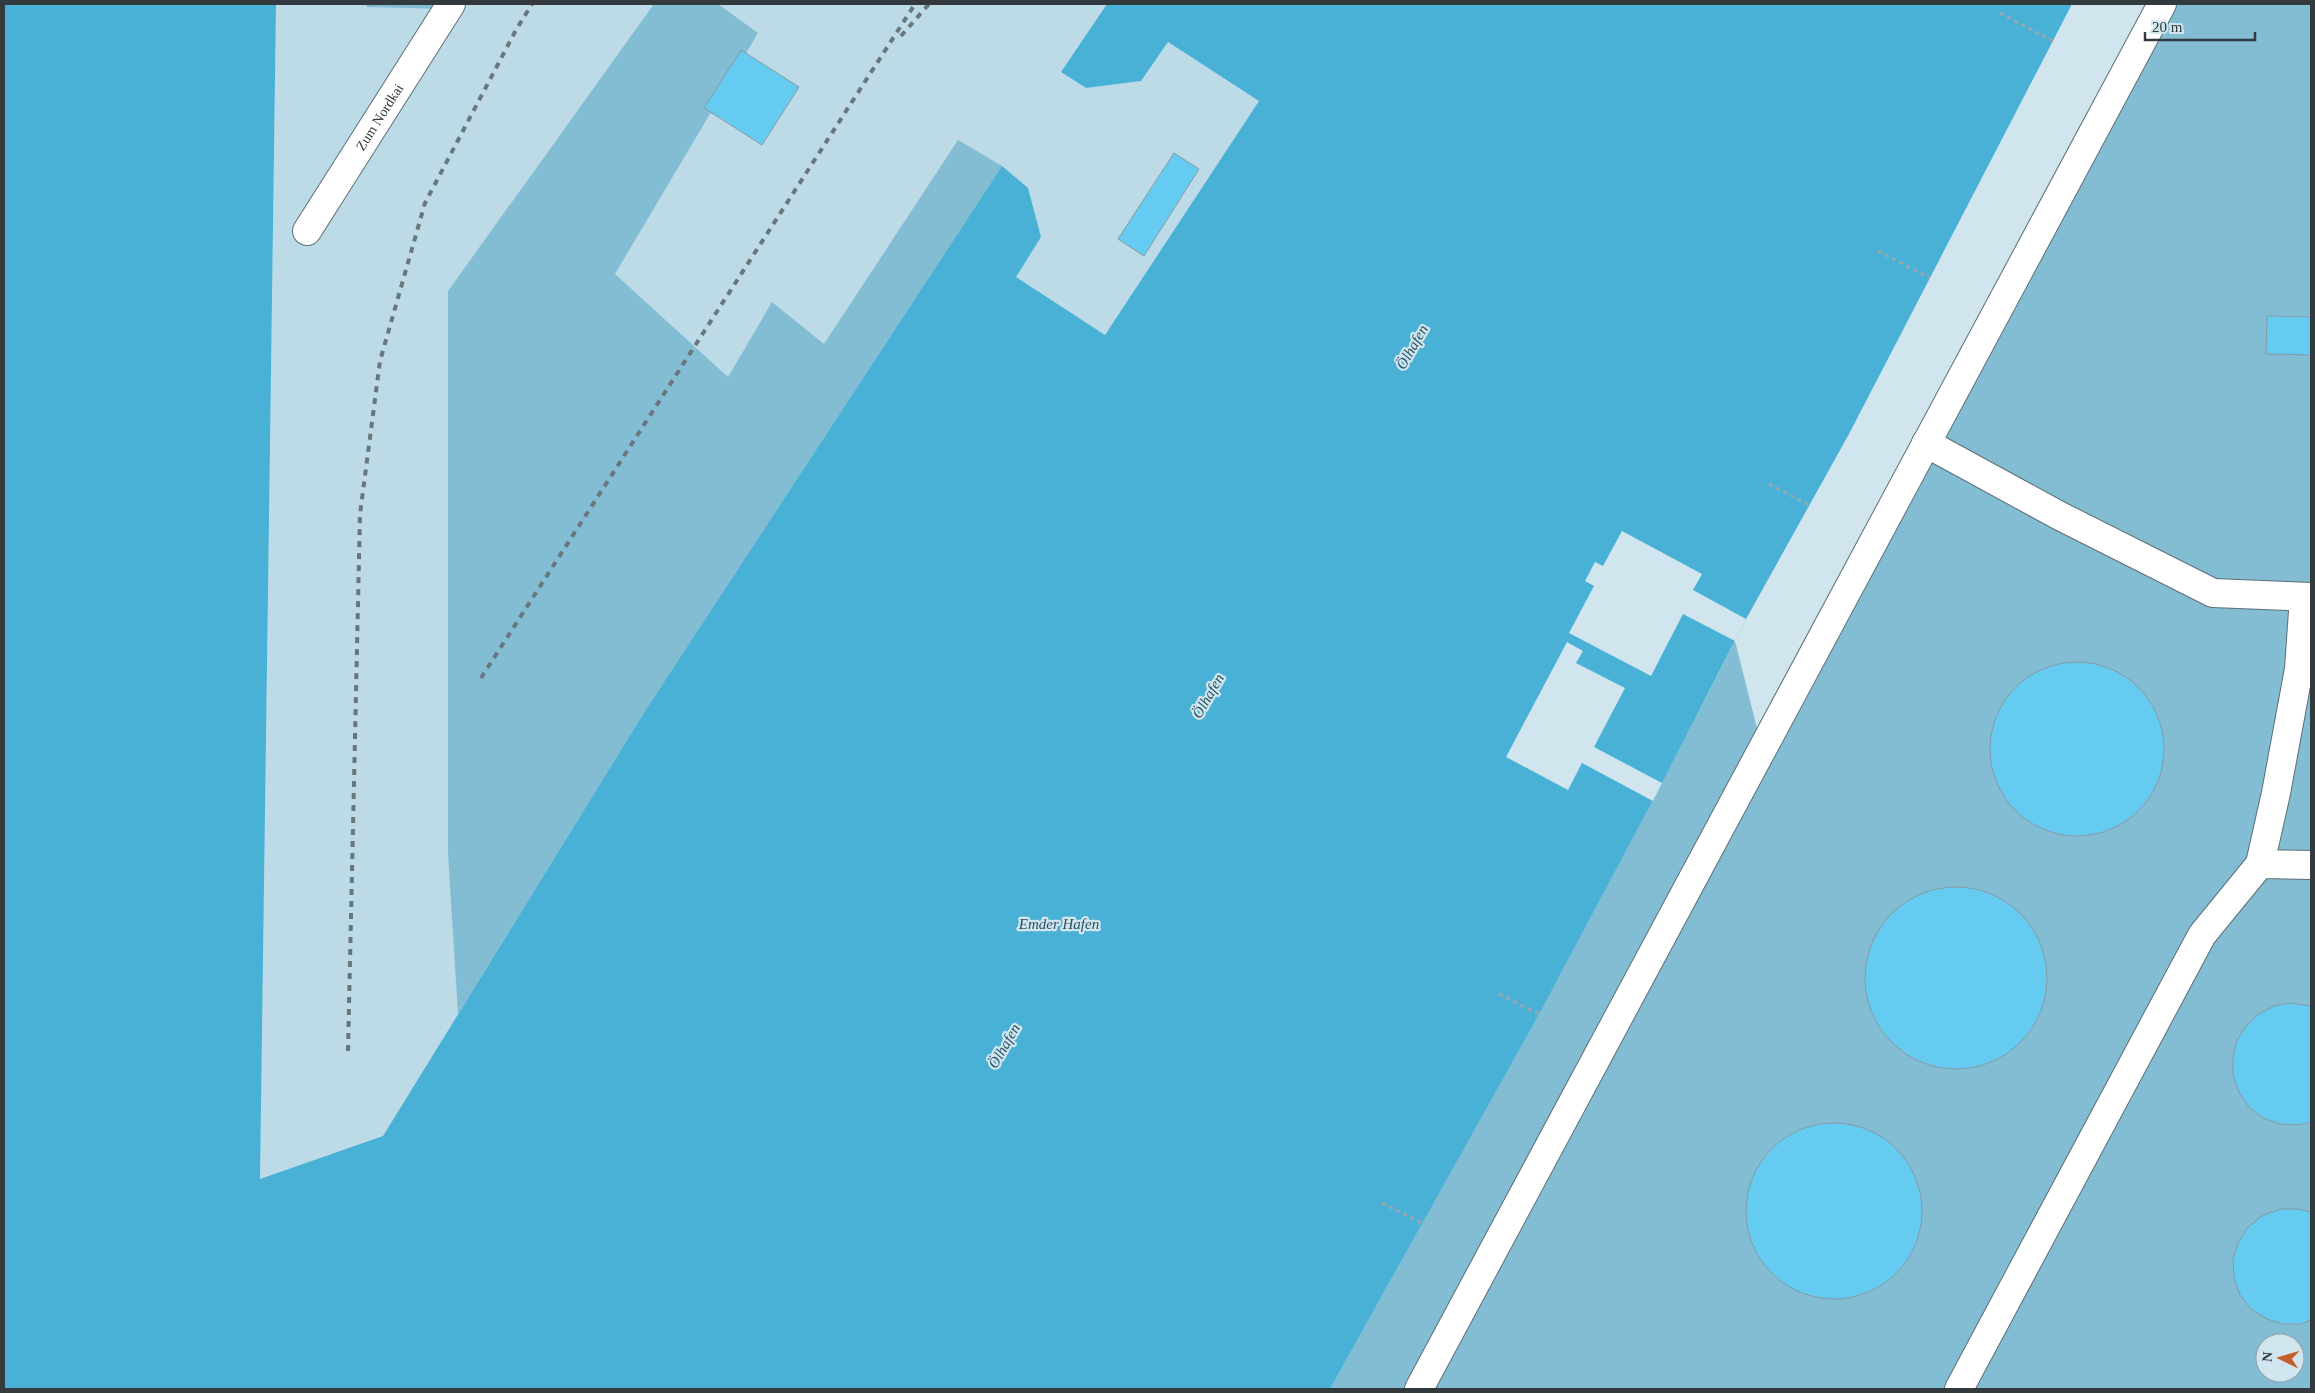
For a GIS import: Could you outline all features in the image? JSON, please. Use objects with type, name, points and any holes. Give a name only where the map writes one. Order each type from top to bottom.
[{"type":"lane","name":"Zum Nordkai","points":[[307,231],[451,4]]},
{"type":"lane","points":[[1419,1389],[2162,4]]},
{"type":"lane","points":[[1926,443],[2058,515],[2213,593],[2308,597],[2300,669],[2260,864],[2202,935],[1959,1389]]},
{"type":"lane","points":[[2260,864],[2311,865]]},
{"type":"path","points":[[2000,13],[2053,41]]},
{"type":"path","points":[[1878,251],[1930,278]]},
{"type":"path","points":[[1769,484],[1809,505]]},
{"type":"path","points":[[1498,994],[1539,1014]]},
{"type":"path","points":[[1382,1203],[1422,1224]]},
{"type":"shaded area","points":[[276,4],[1107,4],[1061,72],[1085,88],[1141,81],[1168,42],[1259,101],[1105,335],[1016,277],[458,1014],[383,1136],[260,1179]]},
{"type":"shaded area","points":[[367,4],[451,4],[448,9],[367,7]]},
{"type":"shaded area","points":[[654,4],[718,4],[758,33],[615,274],[728,377],[772,302],[824,344],[958,140],[1002,166],[645,711],[458,1014],[448,854],[448,291]]},
{"type":"shaded area","points":[[2162,4],[2311,4],[2311,1389],[1330,1389],[1587,923],[1735,641],[1762,748]]},
{"type":"water","name":"Emder Hafen","points":[[4,4],[276,4],[260,1179],[383,1136],[645,711],[1002,166],[1028,188],[1041,237],[1016,277],[1105,335],[1259,101],[1168,42],[1141,81],[1086,88],[1061,72],[1107,4],[2072,4],[1849,434],[1746,619],[1662,783],[1539,1014],[1330,1389],[4,1389]]},
{"type":"pier","points":[[1622,531],[1702,574],[1693,590],[1746,619],[1735,641],[1683,614],[1651,676],[1569,633],[1594,586],[1585,581],[1595,562],[1603,566]]},
{"type":"pier","points":[[1567,642],[1583,651],[1576,663],[1625,688],[1594,747],[1662,783],[1653,801],[1582,763],[1568,790],[1506,757]]},
{"type":"building","points":[[741,50],[799,87],[762,145],[704,108]]},
{"type":"building","points":[[1174,153],[1199,169],[1144,256],[1118,239]]},
{"type":"building","points":[[2267,316],[2311,317],[2311,355],[2266,354]]},
{"type":"building","points":[[2068,662],[2086,662],[2118,672],[2139,687],[2154,708],[2164,740],[2164,758],[2154,790],[2139,811],[2118,826],[2102,832],[2086,836],[2068,836],[2036,826],[2015,811],[2000,790],[1994,774],[1990,758],[1990,740],[2000,708],[2015,687],[2036,672],[2052,666]]},
{"type":"building","points":[[1947,887],[1965,887],[1991,894],[2007,902],[2021,913],[2032,927],[2040,943],[2047,969],[2047,987],[2040,1013],[2032,1029],[2021,1043],[2007,1054],[1991,1062],[1965,1069],[1947,1069],[1921,1062],[1905,1054],[1885,1036],[1869,1004],[1865,987],[1865,969],[1872,943],[1880,927],[1898,907],[1930,891]]},
{"type":"building","points":[[2291,1003],[2311,1006],[2311,1122],[2298,1125],[2280,1124],[2263,1118],[2249,1107],[2239,1092],[2233,1075],[2233,1058],[2237,1040],[2247,1025],[2259,1014],[2274,1006]]},
{"type":"building","points":[[1834,1123],[1868,1130],[1890,1143],[1902,1155],[1915,1177],[1922,1211],[1915,1245],[1902,1267],[1890,1279],[1868,1292],[1834,1299],[1800,1292],[1778,1279],[1766,1267],[1753,1245],[1746,1211],[1753,1177],[1766,1155],[1778,1143],[1800,1130]]},
{"type":"building","points":[[2280,1209],[2298,1209],[2311,1212],[2311,1320],[2301,1324],[2283,1324],[2267,1319],[2251,1309],[2240,1295],[2234,1278],[2233,1260],[2238,1243],[2248,1227],[2262,1216]]},
{"type":"railway","points":[[348,1051],[360,514],[380,361],[425,203],[516,30],[532,4]]},
{"type":"railway","points":[[481,678],[915,4]]},
{"type":"railway","points":[[901,36],[929,4]]},
{"type":"water label","name":"Ölhafen","points":[[1412,347]]},
{"type":"water label","name":"Ölhafen","points":[[1208,696]]},
{"type":"water label","name":"Ölhafen","points":[[1004,1046]]}]
